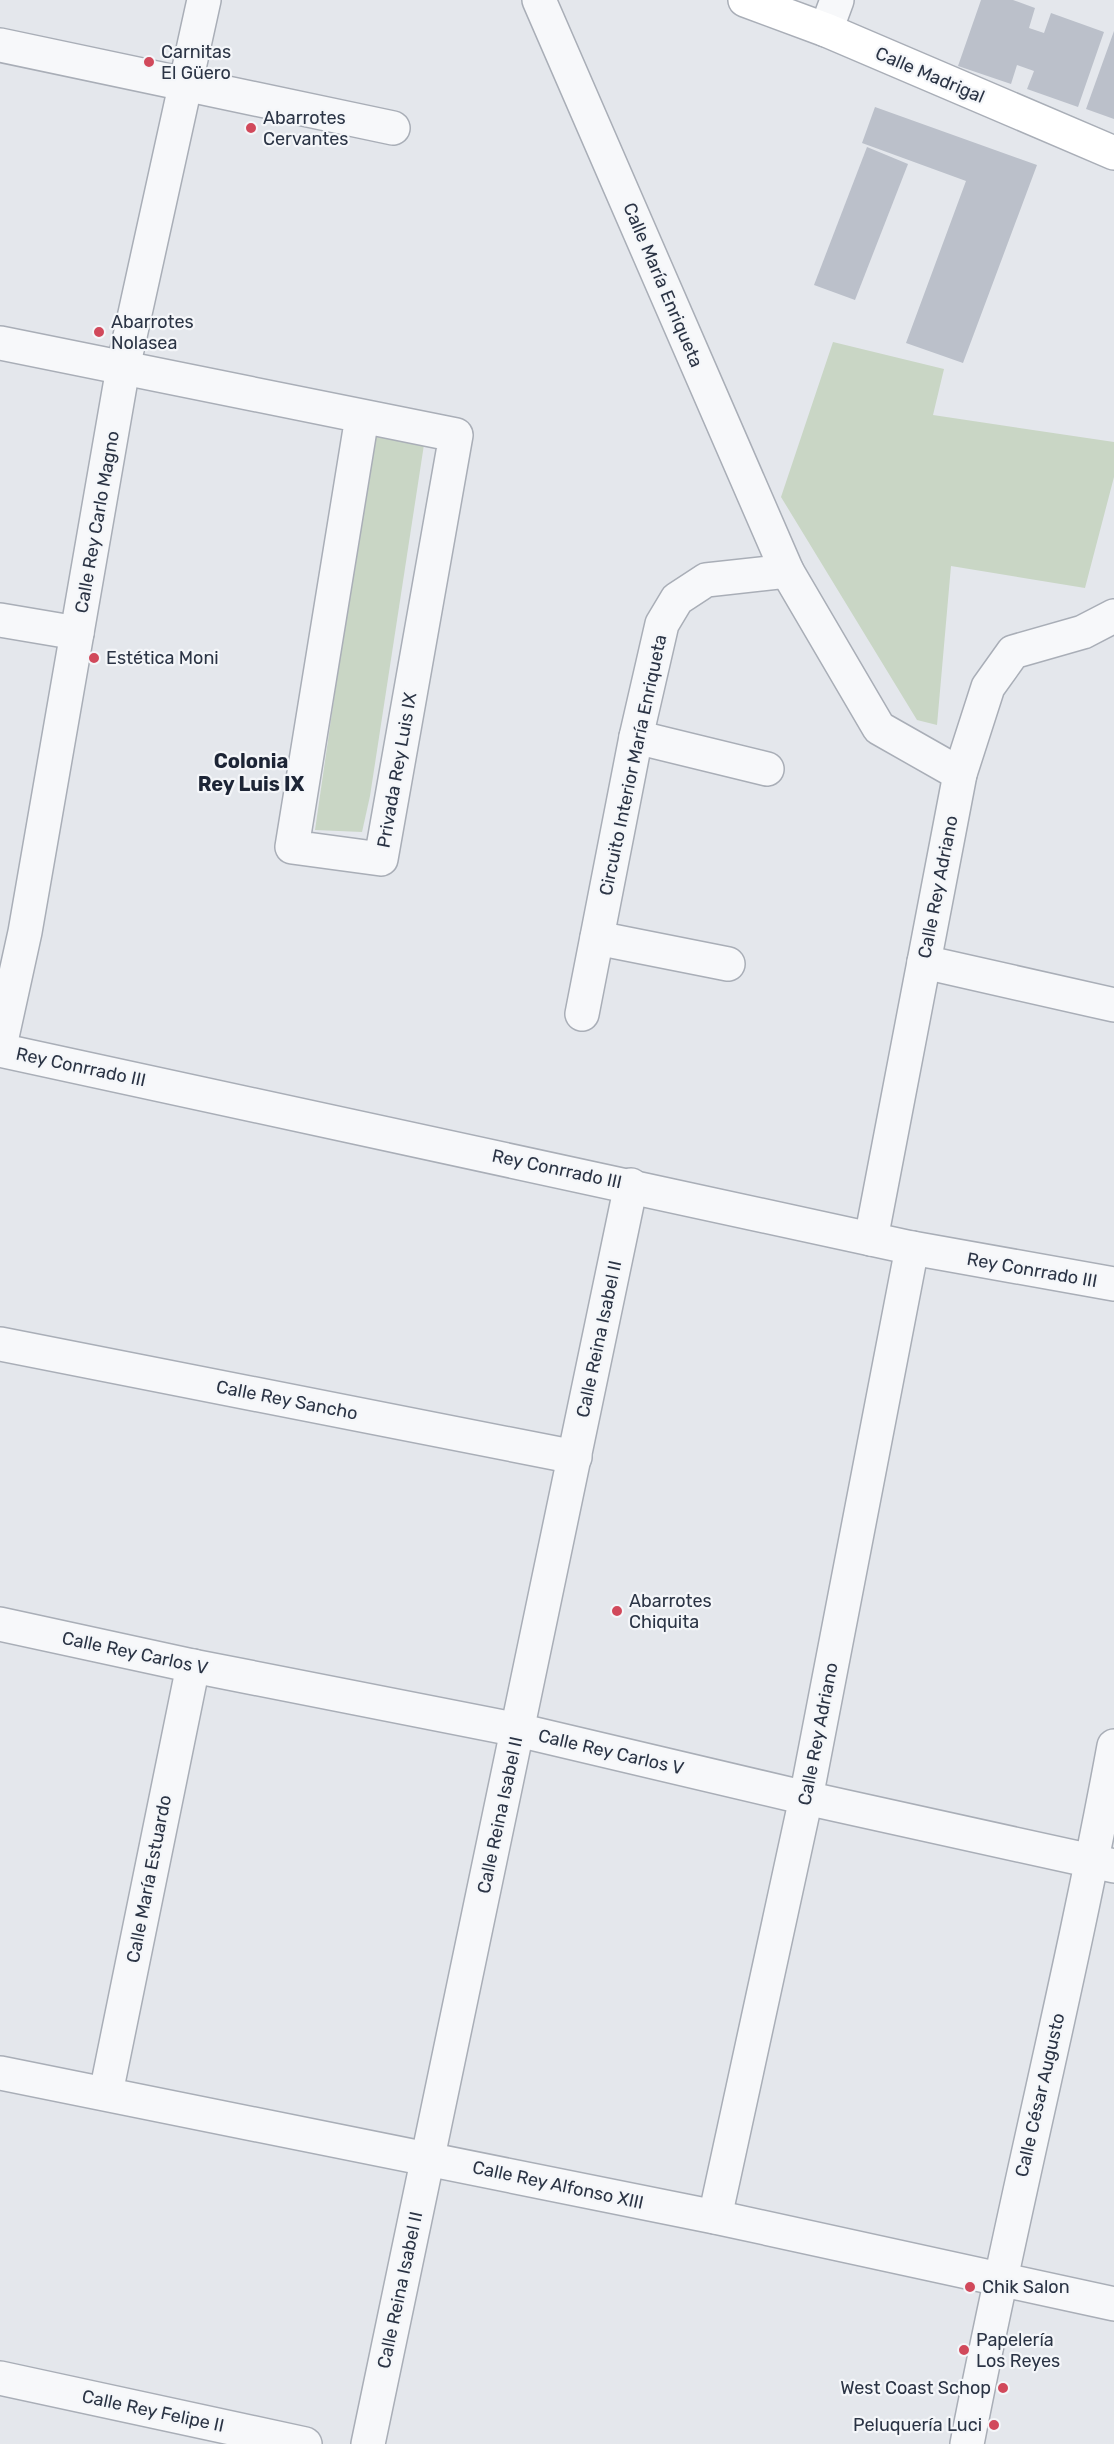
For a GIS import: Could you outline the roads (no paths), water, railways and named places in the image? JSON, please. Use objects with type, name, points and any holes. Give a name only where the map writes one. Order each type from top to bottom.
[{"type":"street","name":"Calle Rey Carlo Magno","points":[[0,1048],[13,929],[78,633],[123,368],[204,0]]},
{"type":"street","name":"Calle María Enriqueta","points":[[539,0],[787,571],[879,728],[960,774]]},
{"type":"street","name":"Calle Madrigal","points":[[745,0],[826,30],[1114,153]]},
{"type":"street","points":[[826,30],[837,0]]},
{"type":"street","points":[[0,45],[393,128]]},
{"type":"street","name":"Privada Rey Luis IX","points":[[0,343],[456,435],[381,859],[292,847],[362,417]]},
{"type":"street","name":"Circuito Interior María Enriqueta","points":[[582,1014],[636,737],[662,624],[677,599],[706,580],[787,571]]},
{"type":"street","name":"Calle Rey Adriano","points":[[871,1239],[960,774],[988,687],[1013,652],[1083,632],[1114,616]]},
{"type":"street","points":[[0,620],[78,633]]},
{"type":"street","points":[[636,737],[767,769]]},
{"type":"street","points":[[597,938],[728,964]]},
{"type":"street","points":[[924,962],[1114,1005]]},
{"type":"street","name":"Rey Conrrado III","points":[[0,1048],[912,1248],[1114,1284]]},
{"type":"street","name":"Calle Reina Isabel II","points":[[368,2444],[632,1185]]},
{"type":"street","name":"Calle Rey Adriano","points":[[715,2217],[806,1798],[912,1248]]},
{"type":"street","name":"Calle Rey Sancho","points":[[0,1344],[575,1457]]},
{"type":"street","name":"Calle Rey Carlos V","points":[[0,1624],[518,1730],[806,1798],[1103,1864]]},
{"type":"street","name":"Calle María Estuardo","points":[[106,2092],[193,1665]]},
{"type":"street","name":"Calle César Augusto","points":[[967,2444],[999,2277],[1103,1864],[1114,1746]]},
{"type":"street","name":"Calle Rey Alfonso XIII","points":[[0,2073],[106,2092],[715,2217],[999,2277],[1114,2304]]},
{"type":"street","name":"Calle Rey Felipe II","points":[[0,2378],[305,2444]]},
{"type":"place","name":"Carnitas El Güero","points":[[149,62]]},
{"type":"place","name":"Abarrotes Cervantes","points":[[251,128]]},
{"type":"place","name":"Abarrotes Nolasea","points":[[99,332]]},
{"type":"place","name":"Estética Moni","points":[[94,658]]},
{"type":"place","name":"Abarrotes Chiquita","points":[[617,1611]]},
{"type":"place","name":"Chik Salon","points":[[970,2287]]},
{"type":"place","name":"Papelería Los Reyes","points":[[964,2350]]},
{"type":"place","name":"West Coast Schop","points":[[1003,2388]]},
{"type":"place","name":"Peluquería Luci","points":[[994,2425]]},
{"type":"district","name":"Colonia Rey Luis IX","points":[[251,772]]}]
